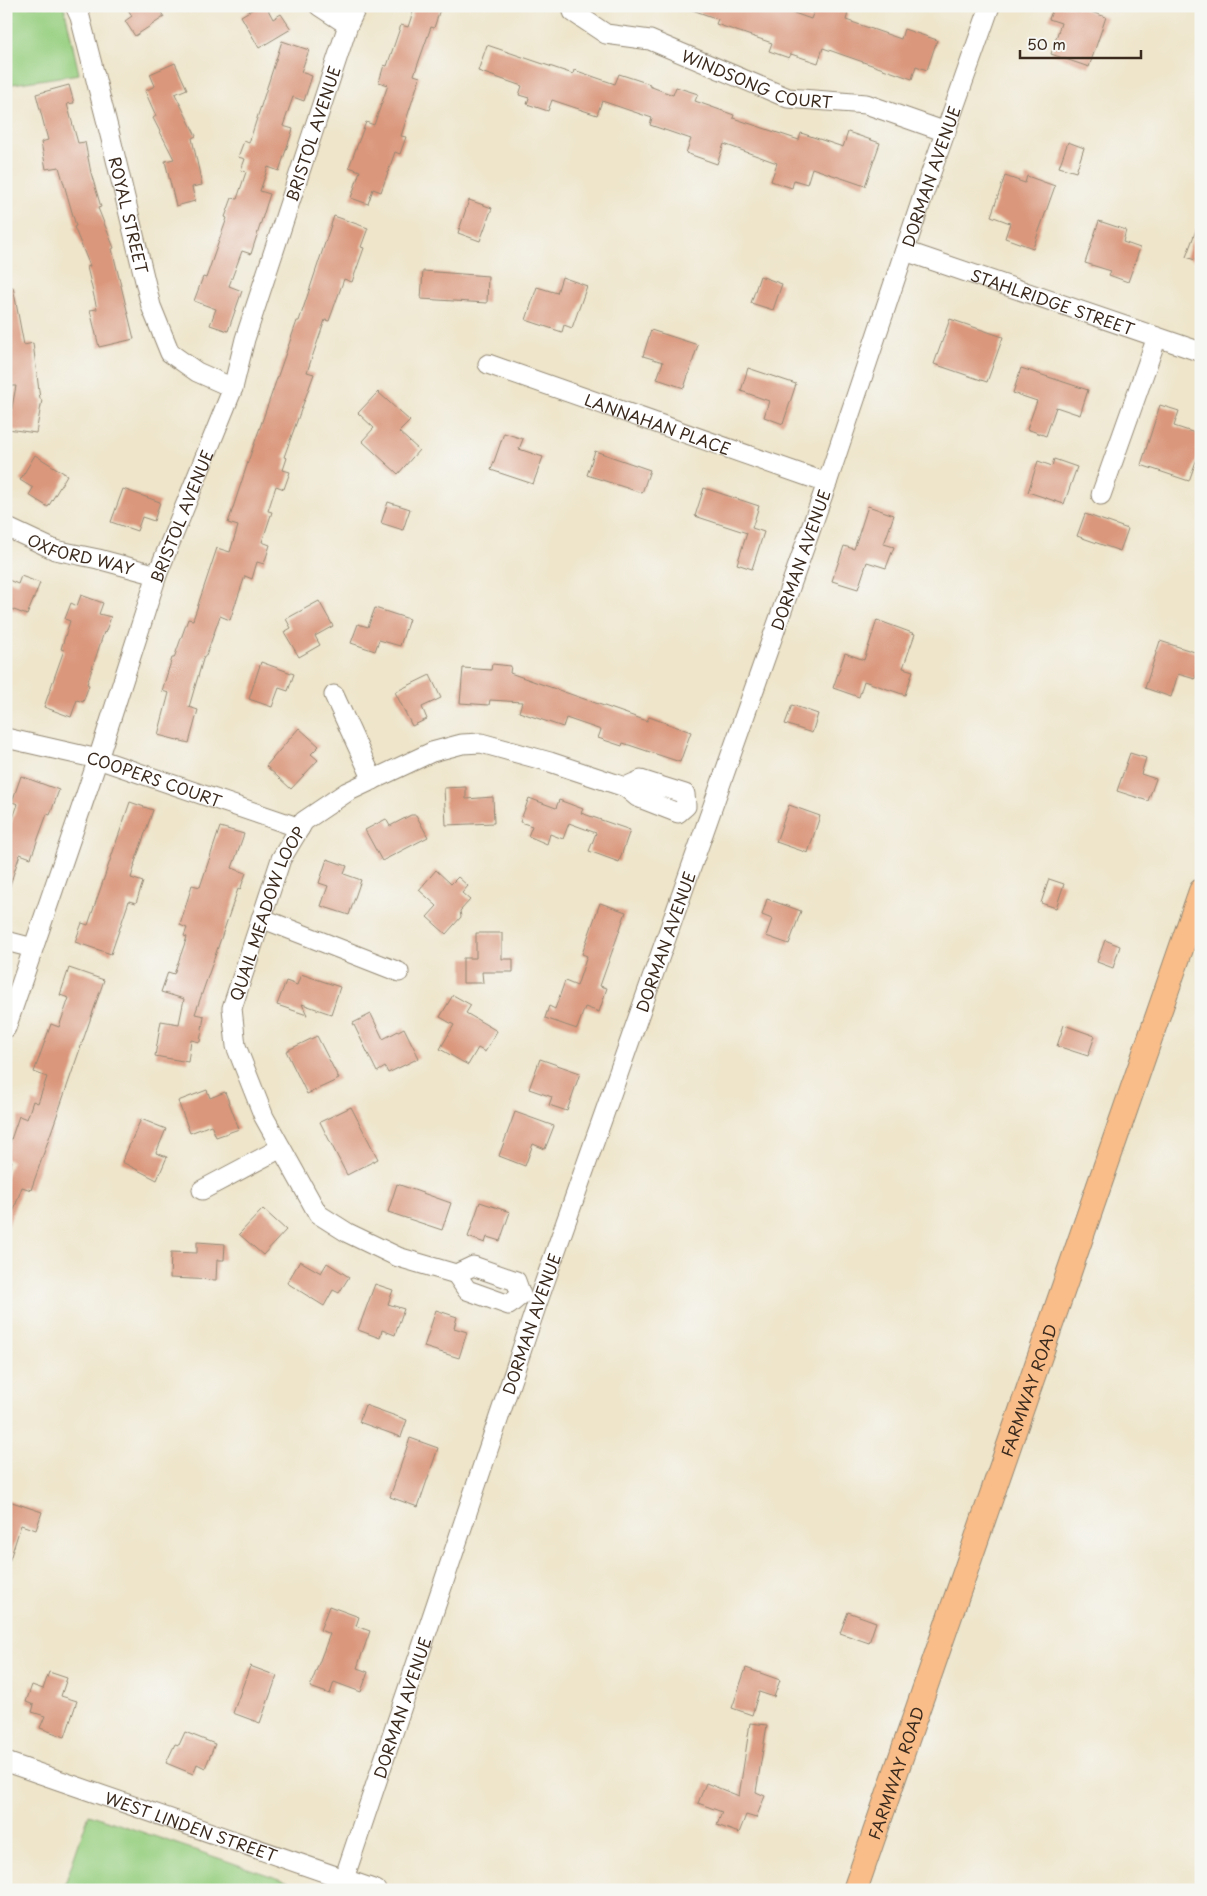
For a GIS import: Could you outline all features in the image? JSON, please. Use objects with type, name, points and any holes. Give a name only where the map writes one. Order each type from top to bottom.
[{"type":"main road","name":"FARMWAY ROAD","points":[[855,1890],[1201,890]]},
{"type":"street","name":"ROYAL STREET","points":[[75,6],[80,17],[109,129],[151,306],[167,345],[170,352],[197,372],[233,388]]},
{"type":"street","points":[[319,6],[348,25]]},
{"type":"street","name":"BRISTOL AVENUE","points":[[6,1028],[98,759],[157,575],[233,388],[245,339],[348,25],[357,6]]},
{"type":"street","name":"DORMAN AVENUE","points":[[344,1879],[530,1298],[710,816],[827,483],[990,6]]},
{"type":"street","name":"WINDSONG COURT","points":[[573,12],[606,34],[650,40],[788,98],[866,104],[946,132]]},
{"type":"street","name":"STAHLRIDGE STREET","points":[[905,251],[1201,352]]},
{"type":"street","points":[[1101,495],[1157,337]]},
{"type":"street","name":"LANNAHAN PLACE","points":[[488,364],[827,483]]},
{"type":"street","name":"OXFORD WAY","points":[[6,527],[55,550],[157,575]]},
{"type":"street","points":[[334,695],[373,780]]},
{"type":"street","name":"COOPERS COURT","points":[[6,738],[98,759],[300,828]]},
{"type":"street","name":"QUAIL MEADOW LOOP","points":[[530,1298],[516,1281],[473,1266],[456,1274],[398,1257],[348,1233],[318,1214],[264,1117],[236,1046],[232,1008],[281,859],[304,821],[347,792],[432,752],[462,744],[481,742],[625,786],[641,780],[685,794],[686,806],[710,816]]},
{"type":"street","points":[[261,918],[399,972]]},
{"type":"street","points":[[6,941],[33,948]]},
{"type":"street","points":[[202,1190],[281,1148]]},
{"type":"street","name":"WEST LINDEN STREET","points":[[6,1762],[376,1890]]},
{"type":"green space","points":[[6,6],[64,6],[79,74],[6,85]]},
{"type":"green space","points":[[89,1814],[312,1890],[63,1890]]},
{"type":"building","points":[[126,6],[157,6],[164,17],[135,36],[125,21],[132,16]]},
{"type":"building","points":[[258,6],[266,6],[273,19],[281,14],[291,29],[259,48],[241,16]]},
{"type":"building","points":[[415,6],[441,6],[434,28],[431,27],[414,75],[420,77],[401,136],[406,137],[400,154],[395,152],[381,192],[373,189],[368,204],[351,198],[360,171],[349,167],[366,122],[374,125],[388,85],[379,82],[384,65],[387,66],[401,25],[408,27]]},
{"type":"building","points":[[687,6],[774,6],[811,19],[816,6],[829,6],[848,13],[846,20],[901,39],[904,29],[937,40],[927,70],[916,66],[912,79],[823,48],[818,63],[791,54],[789,58],[769,51],[772,43],[716,24],[718,19],[687,8]]},
{"type":"building","points":[[1054,6],[1074,6],[1106,17],[1089,67],[1051,54],[1061,23],[1049,19]]},
{"type":"building","points":[[282,41],[309,50],[301,72],[312,76],[304,101],[293,97],[283,126],[293,129],[279,171],[268,167],[260,191],[270,194],[251,254],[242,251],[229,286],[242,291],[228,331],[210,325],[216,309],[194,301],[203,277],[206,278],[232,198],[237,199],[246,172],[241,170],[245,159],[238,157],[244,141],[249,143]]},
{"type":"building","points":[[487,45],[573,74],[574,70],[615,84],[619,74],[650,84],[649,86],[673,95],[676,87],[698,94],[695,101],[734,115],[733,118],[799,140],[801,133],[843,147],[848,132],[880,143],[865,186],[812,168],[807,184],[794,180],[792,188],[771,181],[777,163],[724,144],[717,164],[686,153],[691,139],[650,125],[652,118],[602,101],[597,115],[552,100],[548,111],[527,104],[529,98],[519,95],[522,86],[478,71]]},
{"type":"building","points":[[175,63],[187,89],[175,94],[196,136],[192,138],[202,185],[192,187],[195,201],[176,206],[165,161],[174,159],[153,118],[156,116],[145,91],[155,86],[150,74]]},
{"type":"building","points":[[69,85],[74,103],[67,104],[78,143],[85,142],[91,173],[101,207],[98,208],[114,248],[112,249],[134,339],[99,347],[90,310],[97,309],[87,267],[90,266],[74,227],[76,226],[59,167],[46,169],[41,142],[48,140],[36,94]]},
{"type":"building","points":[[1068,142],[1084,148],[1076,172],[1059,167]]},
{"type":"building","points":[[1005,176],[1025,183],[1027,176],[1055,186],[1033,248],[1005,238],[1010,223],[991,216]]},
{"type":"building","points":[[469,200],[492,208],[480,241],[458,233]]},
{"type":"building","points":[[334,216],[368,228],[361,247],[364,248],[352,282],[344,279],[329,321],[325,320],[307,372],[314,374],[284,457],[287,458],[283,470],[290,472],[284,489],[276,486],[268,511],[272,512],[262,542],[270,545],[264,564],[257,562],[252,579],[245,576],[230,620],[220,616],[206,656],[204,656],[189,707],[198,710],[189,743],[158,735],[169,693],[162,691],[172,658],[174,658],[188,619],[193,620],[217,548],[230,552],[238,526],[228,523]]},
{"type":"building","points":[[1099,221],[1126,230],[1123,242],[1140,248],[1128,282],[1109,275],[1111,271],[1085,263]]},
{"type":"building","points":[[1199,222],[1201,222],[1201,262],[1186,257]]},
{"type":"building","points":[[423,271],[488,276],[487,303],[421,299]]},
{"type":"building","points":[[760,276],[782,284],[773,310],[751,303]]},
{"type":"building","points":[[562,277],[587,286],[572,328],[564,325],[562,332],[526,320],[537,287],[557,293]]},
{"type":"building","points":[[13,287],[24,345],[33,343],[40,399],[42,400],[36,433],[8,429],[16,386],[9,386],[6,361],[6,288]]},
{"type":"building","points":[[950,319],[1003,337],[987,382],[934,364]]},
{"type":"building","points":[[651,330],[698,345],[684,388],[657,379],[663,362],[643,356]]},
{"type":"building","points":[[748,368],[796,384],[783,424],[764,417],[769,401],[741,391]]},
{"type":"building","points":[[1021,368],[1088,390],[1080,415],[1056,407],[1046,436],[1027,429],[1037,401],[1013,393]]},
{"type":"building","points":[[378,392],[410,421],[399,432],[419,450],[398,474],[362,441],[374,428],[358,413]]},
{"type":"building","points":[[1160,405],[1179,411],[1174,426],[1201,435],[1201,447],[1189,481],[1141,465]]},
{"type":"building","points":[[504,433],[523,439],[519,449],[543,457],[533,484],[491,470]]},
{"type":"building","points":[[595,451],[650,470],[642,493],[587,475]]},
{"type":"building","points":[[35,455],[67,475],[48,507],[29,495],[33,488],[20,480]]},
{"type":"building","points":[[1054,459],[1077,467],[1064,504],[1028,492],[1038,461],[1052,466]]},
{"type":"building","points":[[704,488],[759,506],[752,528],[764,532],[752,569],[737,564],[747,533],[695,516]]},
{"type":"building","points":[[123,489],[160,502],[154,521],[142,517],[137,531],[111,522]]},
{"type":"building","points":[[388,502],[410,509],[403,530],[381,523]]},
{"type":"building","points":[[868,506],[894,515],[884,544],[894,547],[886,568],[867,562],[858,589],[832,581],[844,546],[854,549]]},
{"type":"building","points":[[1085,514],[1128,529],[1120,551],[1077,536]]},
{"type":"building","points":[[21,576],[40,583],[27,615],[6,607],[6,579],[18,584]]},
{"type":"building","points":[[81,595],[103,603],[99,614],[111,617],[104,632],[83,702],[77,700],[71,717],[44,707],[64,650],[61,649],[70,621],[65,619],[71,603],[77,606]]},
{"type":"building","points":[[319,601],[333,626],[315,636],[320,645],[299,657],[284,632],[291,628],[286,619]]},
{"type":"building","points":[[375,608],[409,619],[400,646],[379,640],[375,651],[351,643],[358,624],[368,627]]},
{"type":"building","points":[[877,620],[915,634],[903,668],[913,671],[905,695],[864,681],[859,697],[833,688],[845,653],[864,660]]},
{"type":"building","points":[[1160,641],[1201,654],[1195,679],[1178,674],[1171,697],[1145,688]]},
{"type":"building","points":[[261,662],[294,674],[288,691],[279,688],[272,707],[249,699]]},
{"type":"building","points":[[492,664],[511,666],[510,673],[647,721],[649,717],[691,732],[680,762],[623,743],[622,746],[598,738],[601,730],[566,718],[563,727],[519,712],[522,702],[490,700],[489,705],[460,703],[463,668],[491,670]]},
{"type":"building","points":[[430,675],[441,698],[422,707],[427,719],[412,726],[395,692]]},
{"type":"building","points":[[792,705],[818,714],[812,733],[785,724]]},
{"type":"building","points":[[299,728],[319,746],[311,754],[318,760],[291,789],[266,766]]},
{"type":"building","points":[[1130,753],[1146,758],[1141,774],[1156,779],[1148,801],[1117,791]]},
{"type":"building","points":[[21,776],[59,790],[50,815],[47,814],[31,858],[20,854],[9,888],[6,888],[6,838],[18,804],[12,802]]},
{"type":"building","points":[[466,787],[466,799],[493,797],[494,823],[446,825],[444,788]]},
{"type":"building","points":[[529,798],[556,808],[559,800],[583,809],[581,813],[630,830],[619,862],[589,851],[596,833],[569,823],[563,839],[550,834],[547,844],[528,836],[532,826],[520,822]]},
{"type":"building","points":[[130,802],[153,810],[131,878],[143,882],[136,903],[129,901],[111,954],[75,942],[82,923],[88,925]]},
{"type":"building","points":[[789,805],[820,816],[808,853],[776,842]]},
{"type":"building","points":[[411,815],[416,815],[428,837],[382,861],[365,830],[386,819],[390,826]]},
{"type":"building","points":[[220,827],[244,834],[232,868],[246,873],[240,890],[238,889],[195,1014],[204,1016],[200,1042],[191,1040],[188,1062],[155,1056],[161,1021],[179,1024],[184,999],[161,992],[168,972],[174,974],[187,937],[184,936],[187,928],[180,925],[192,885],[200,887]]},
{"type":"building","points":[[327,859],[347,866],[344,874],[361,880],[349,915],[321,906],[328,886],[319,883]]},
{"type":"building","points":[[436,870],[451,884],[458,877],[468,886],[462,893],[470,900],[460,911],[461,917],[446,934],[427,917],[437,906],[419,890]]},
{"type":"building","points":[[1049,879],[1064,884],[1056,908],[1041,903]]},
{"type":"building","points":[[767,899],[801,911],[789,944],[766,936],[772,919],[762,915]]},
{"type":"building","points":[[600,903],[626,912],[600,986],[607,988],[599,1012],[585,1007],[577,1029],[545,1018],[549,1006],[555,1009],[565,981],[577,986],[587,956],[582,954]]},
{"type":"building","points":[[476,933],[502,933],[502,959],[513,959],[513,972],[482,972],[483,983],[463,983],[463,958],[476,958]]},
{"type":"building","points":[[1105,940],[1120,946],[1113,968],[1097,962]]},
{"type":"building","points":[[69,968],[104,980],[31,1190],[22,1187],[8,1226],[6,1225],[6,1177],[12,1161],[6,1159],[6,1154],[19,1116],[27,1119],[33,1101],[38,1103],[47,1077],[34,1072],[51,1024],[59,1027],[69,998],[60,995]]},
{"type":"building","points":[[301,974],[340,987],[331,1014],[302,1004],[307,1015],[277,1005],[286,981],[297,985]]},
{"type":"building","points":[[453,995],[471,1005],[466,1013],[497,1031],[485,1052],[478,1048],[468,1065],[440,1049],[454,1025],[440,1017]]},
{"type":"building","points":[[371,1014],[383,1039],[404,1028],[419,1058],[388,1073],[385,1067],[377,1072],[353,1023]]},
{"type":"building","points":[[1064,1025],[1095,1036],[1088,1056],[1057,1046]]},
{"type":"building","points":[[317,1036],[339,1079],[307,1094],[286,1051]]},
{"type":"building","points":[[540,1059],[580,1073],[567,1111],[549,1105],[552,1097],[529,1089]]},
{"type":"building","points":[[207,1090],[210,1098],[225,1092],[239,1129],[216,1137],[211,1125],[190,1133],[178,1101]]},
{"type":"building","points":[[351,1107],[378,1159],[347,1175],[320,1122]]},
{"type":"building","points":[[515,1112],[554,1126],[545,1149],[533,1144],[525,1166],[499,1156]]},
{"type":"building","points":[[141,1119],[166,1129],[156,1153],[167,1157],[157,1180],[122,1162]]},
{"type":"building","points":[[397,1184],[451,1203],[442,1230],[388,1212]]},
{"type":"building","points":[[480,1202],[510,1212],[500,1241],[487,1237],[485,1243],[468,1237]]},
{"type":"building","points":[[263,1209],[286,1230],[263,1255],[239,1234]]},
{"type":"building","points":[[197,1242],[225,1244],[224,1260],[217,1260],[216,1280],[170,1278],[171,1252],[197,1253]]},
{"type":"building","points":[[300,1261],[321,1273],[327,1263],[349,1277],[339,1293],[333,1290],[324,1306],[287,1283]]},
{"type":"building","points":[[375,1284],[393,1290],[388,1304],[404,1309],[395,1335],[382,1330],[380,1338],[358,1330]]},
{"type":"building","points":[[436,1310],[457,1317],[454,1328],[467,1332],[459,1358],[424,1347]]},
{"type":"building","points":[[365,1405],[407,1420],[401,1437],[359,1422]]},
{"type":"building","points":[[410,1438],[438,1448],[418,1507],[390,1497]]},
{"type":"building","points":[[6,1500],[42,1512],[36,1530],[21,1525],[9,1562],[6,1561]]},
{"type":"building","points":[[329,1606],[359,1617],[356,1626],[370,1631],[357,1668],[368,1672],[361,1692],[334,1682],[330,1694],[310,1687],[330,1634],[320,1630]]},
{"type":"building","points":[[848,1612],[876,1622],[869,1643],[840,1633]]},
{"type":"building","points":[[250,1666],[277,1676],[260,1723],[233,1713]]},
{"type":"building","points":[[746,1668],[780,1680],[774,1697],[759,1692],[752,1715],[732,1708]]},
{"type":"building","points":[[49,1672],[67,1678],[61,1696],[77,1701],[65,1737],[40,1728],[45,1716],[32,1712],[34,1705],[26,1702],[32,1685],[43,1689]]},
{"type":"building","points":[[750,1723],[767,1725],[756,1792],[765,1796],[756,1818],[746,1815],[739,1833],[717,1825],[722,1812],[698,1803],[706,1783],[739,1796]]},
{"type":"building","points":[[185,1732],[215,1744],[205,1768],[197,1764],[193,1774],[166,1763],[175,1744],[179,1745]]}]
